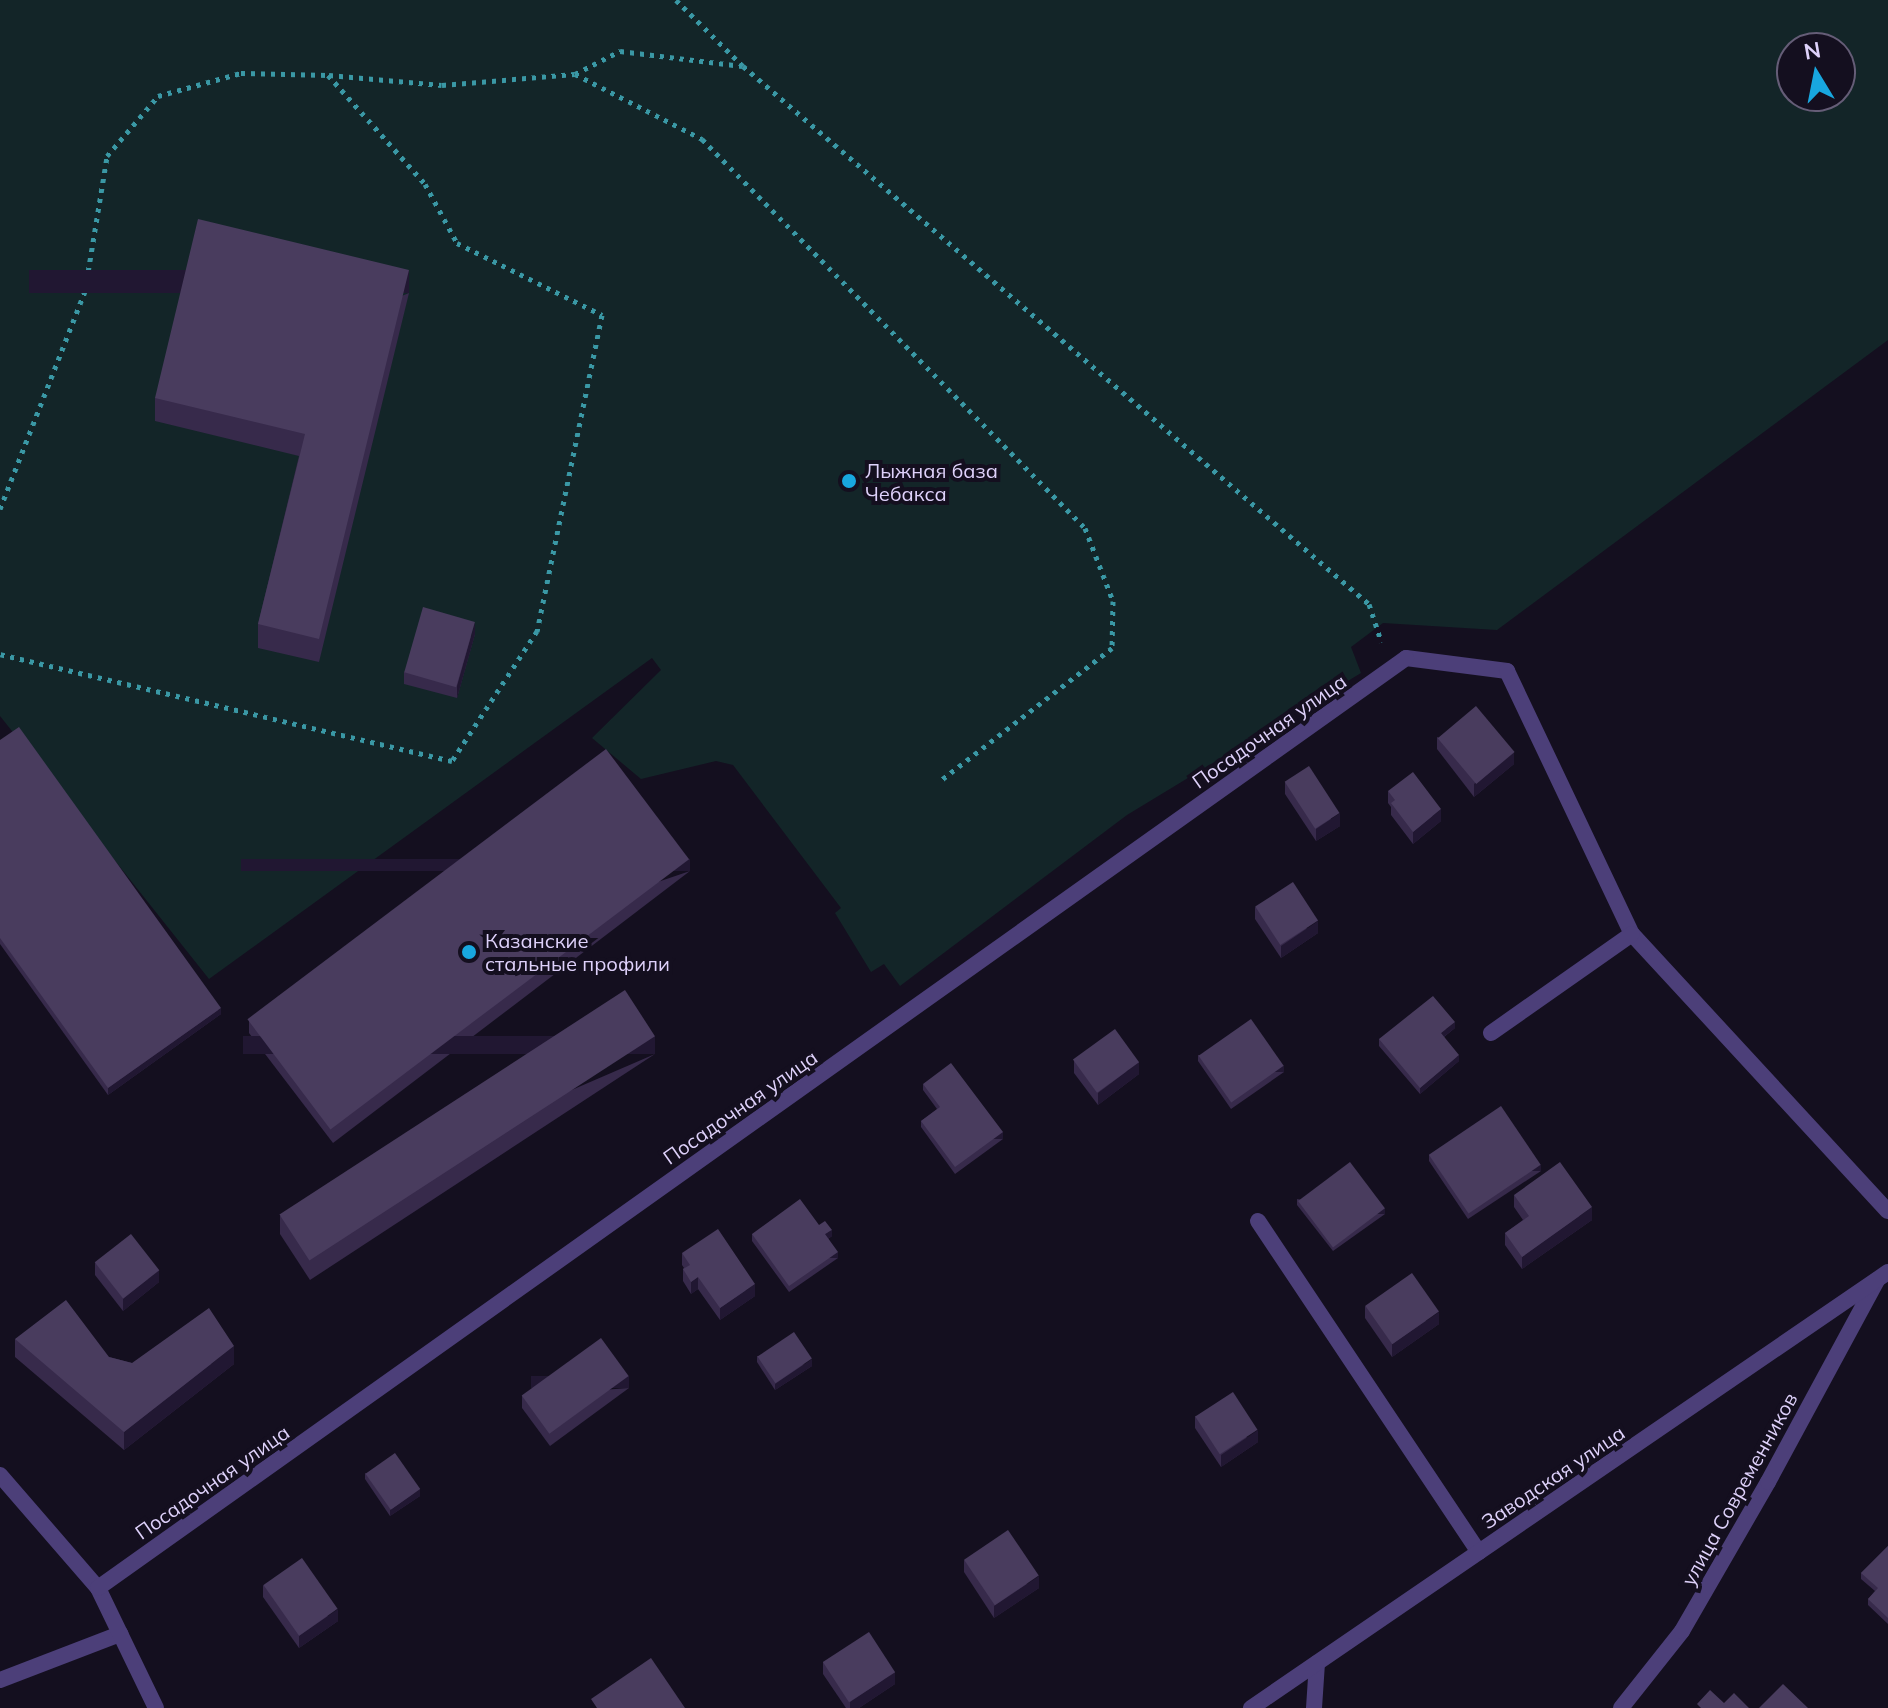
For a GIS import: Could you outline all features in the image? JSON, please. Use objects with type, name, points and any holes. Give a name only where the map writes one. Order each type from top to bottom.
[{"type":"street","name":"Посадочная улица","points":[[98,1588],[1406,658],[1507,671],[1632,934]]},
{"type":"street","points":[[1491,1033],[1632,934],[1888,1211]]},
{"type":"street","points":[[1258,1221],[1479,1552]]},
{"type":"street","name":"Заводская улица","points":[[1251,1708],[1884,1281]]},
{"type":"street","name":"улица Современников","points":[[1621,1708],[1682,1631],[1884,1281]]},
{"type":"street","points":[[0,1475],[98,1588],[156,1708]]},
{"type":"street","points":[[0,1680],[120,1634]]},
{"type":"street","points":[[1314,1708],[1317,1663]]},
{"type":"path","points":[[676,0],[743,66],[1369,604],[1389,670]]},
{"type":"path","points":[[0,509],[85,291],[107,156],[158,96],[241,73],[328,75],[442,85],[575,74],[620,51],[743,66]]},
{"type":"path","points":[[575,74],[702,139],[1085,528],[1113,601],[1112,648],[940,781]]},
{"type":"path","points":[[0,654],[452,761],[537,631],[602,315],[457,243],[425,184],[328,75]]},
{"type":"shaded area","name":"Лыжная база Чебакса","points":[[0,0],[1888,0],[1888,340],[1497,630],[1383,623],[1351,647],[1361,673],[1127,815],[900,986],[884,964],[871,972],[835,913],[841,908],[733,765],[716,761],[641,779],[592,738],[661,670],[652,658],[209,979],[0,716]]},
{"type":"building","points":[[198,219],[409,270],[319,639],[258,624],[305,434],[155,398]]},
{"type":"building","points":[[423,607],[475,622],[456,687],[404,672]]},
{"type":"building","points":[[1476,706],[1515,752],[1476,784],[1438,738]]},
{"type":"building","points":[[19,727],[221,1008],[108,1088],[0,938],[0,740]]},
{"type":"building","name":"Казанские стальные профили","points":[[606,749],[689,859],[330,1129],[247,1019]]},
{"type":"building","points":[[1309,766],[1339,813],[1315,829],[1285,782]]},
{"type":"building","points":[[1413,772],[1441,809],[1413,832],[1391,803],[1395,800],[1388,791]]},
{"type":"building","points":[[1293,882],[1318,921],[1280,945],[1255,907]]},
{"type":"building","points":[[625,990],[655,1036],[309,1261],[279,1214]]},
{"type":"building","points":[[1433,996],[1455,1022],[1441,1033],[1459,1055],[1420,1088],[1379,1039]]},
{"type":"building","points":[[1251,1019],[1284,1066],[1231,1102],[1199,1056]]},
{"type":"building","points":[[1115,1029],[1139,1062],[1097,1093],[1073,1060]]},
{"type":"building","points":[[951,1063],[1003,1132],[955,1167],[921,1121],[940,1107],[923,1084]]},
{"type":"building","points":[[1501,1106],[1541,1165],[1469,1214],[1429,1155]]},
{"type":"building","points":[[1350,1162],[1385,1208],[1333,1247],[1298,1201]]},
{"type":"building","points":[[1560,1162],[1592,1207],[1522,1257],[1505,1233],[1529,1216],[1514,1195]]},
{"type":"building","points":[[800,1199],[819,1225],[825,1221],[832,1230],[825,1234],[838,1252],[789,1286],[752,1234]]},
{"type":"building","points":[[718,1229],[755,1284],[720,1308],[698,1277],[691,1282],[683,1269],[690,1265],[682,1253]]},
{"type":"building","points":[[131,1234],[159,1270],[123,1299],[95,1262]]},
{"type":"building","points":[[1412,1273],[1439,1312],[1392,1344],[1365,1306]]},
{"type":"building","points":[[66,1300],[109,1357],[132,1363],[209,1308],[234,1346],[124,1432],[15,1339]]},
{"type":"building","points":[[794,1332],[812,1359],[775,1383],[758,1357]]},
{"type":"building","points":[[601,1338],[629,1376],[549,1434],[522,1396]]},
{"type":"building","points":[[1233,1392],[1258,1430],[1220,1454],[1195,1417]]},
{"type":"building","points":[[395,1453],[420,1489],[391,1510],[366,1474]]},
{"type":"building","points":[[1008,1530],[1039,1576],[995,1605],[964,1560]]},
{"type":"building","points":[[1888,1546],[1888,1618],[1868,1599],[1878,1588],[1861,1573]]},
{"type":"building","points":[[302,1558],[338,1609],[299,1636],[263,1585]]},
{"type":"building","points":[[869,1632],[895,1672],[849,1702],[823,1662]]},
{"type":"building","points":[[651,1658],[685,1708],[597,1708],[591,1699]]},
{"type":"building","points":[[1783,1684],[1808,1708],[1759,1708]]},
{"type":"building","points":[[1710,1690],[1724,1703],[1734,1693],[1749,1708],[1701,1708],[1697,1704]]},
{"type":"place","name":"Лыжная база Чебакса","points":[[849,481]]},
{"type":"place","name":"Казанские стальные профили","points":[[469,952]]}]
